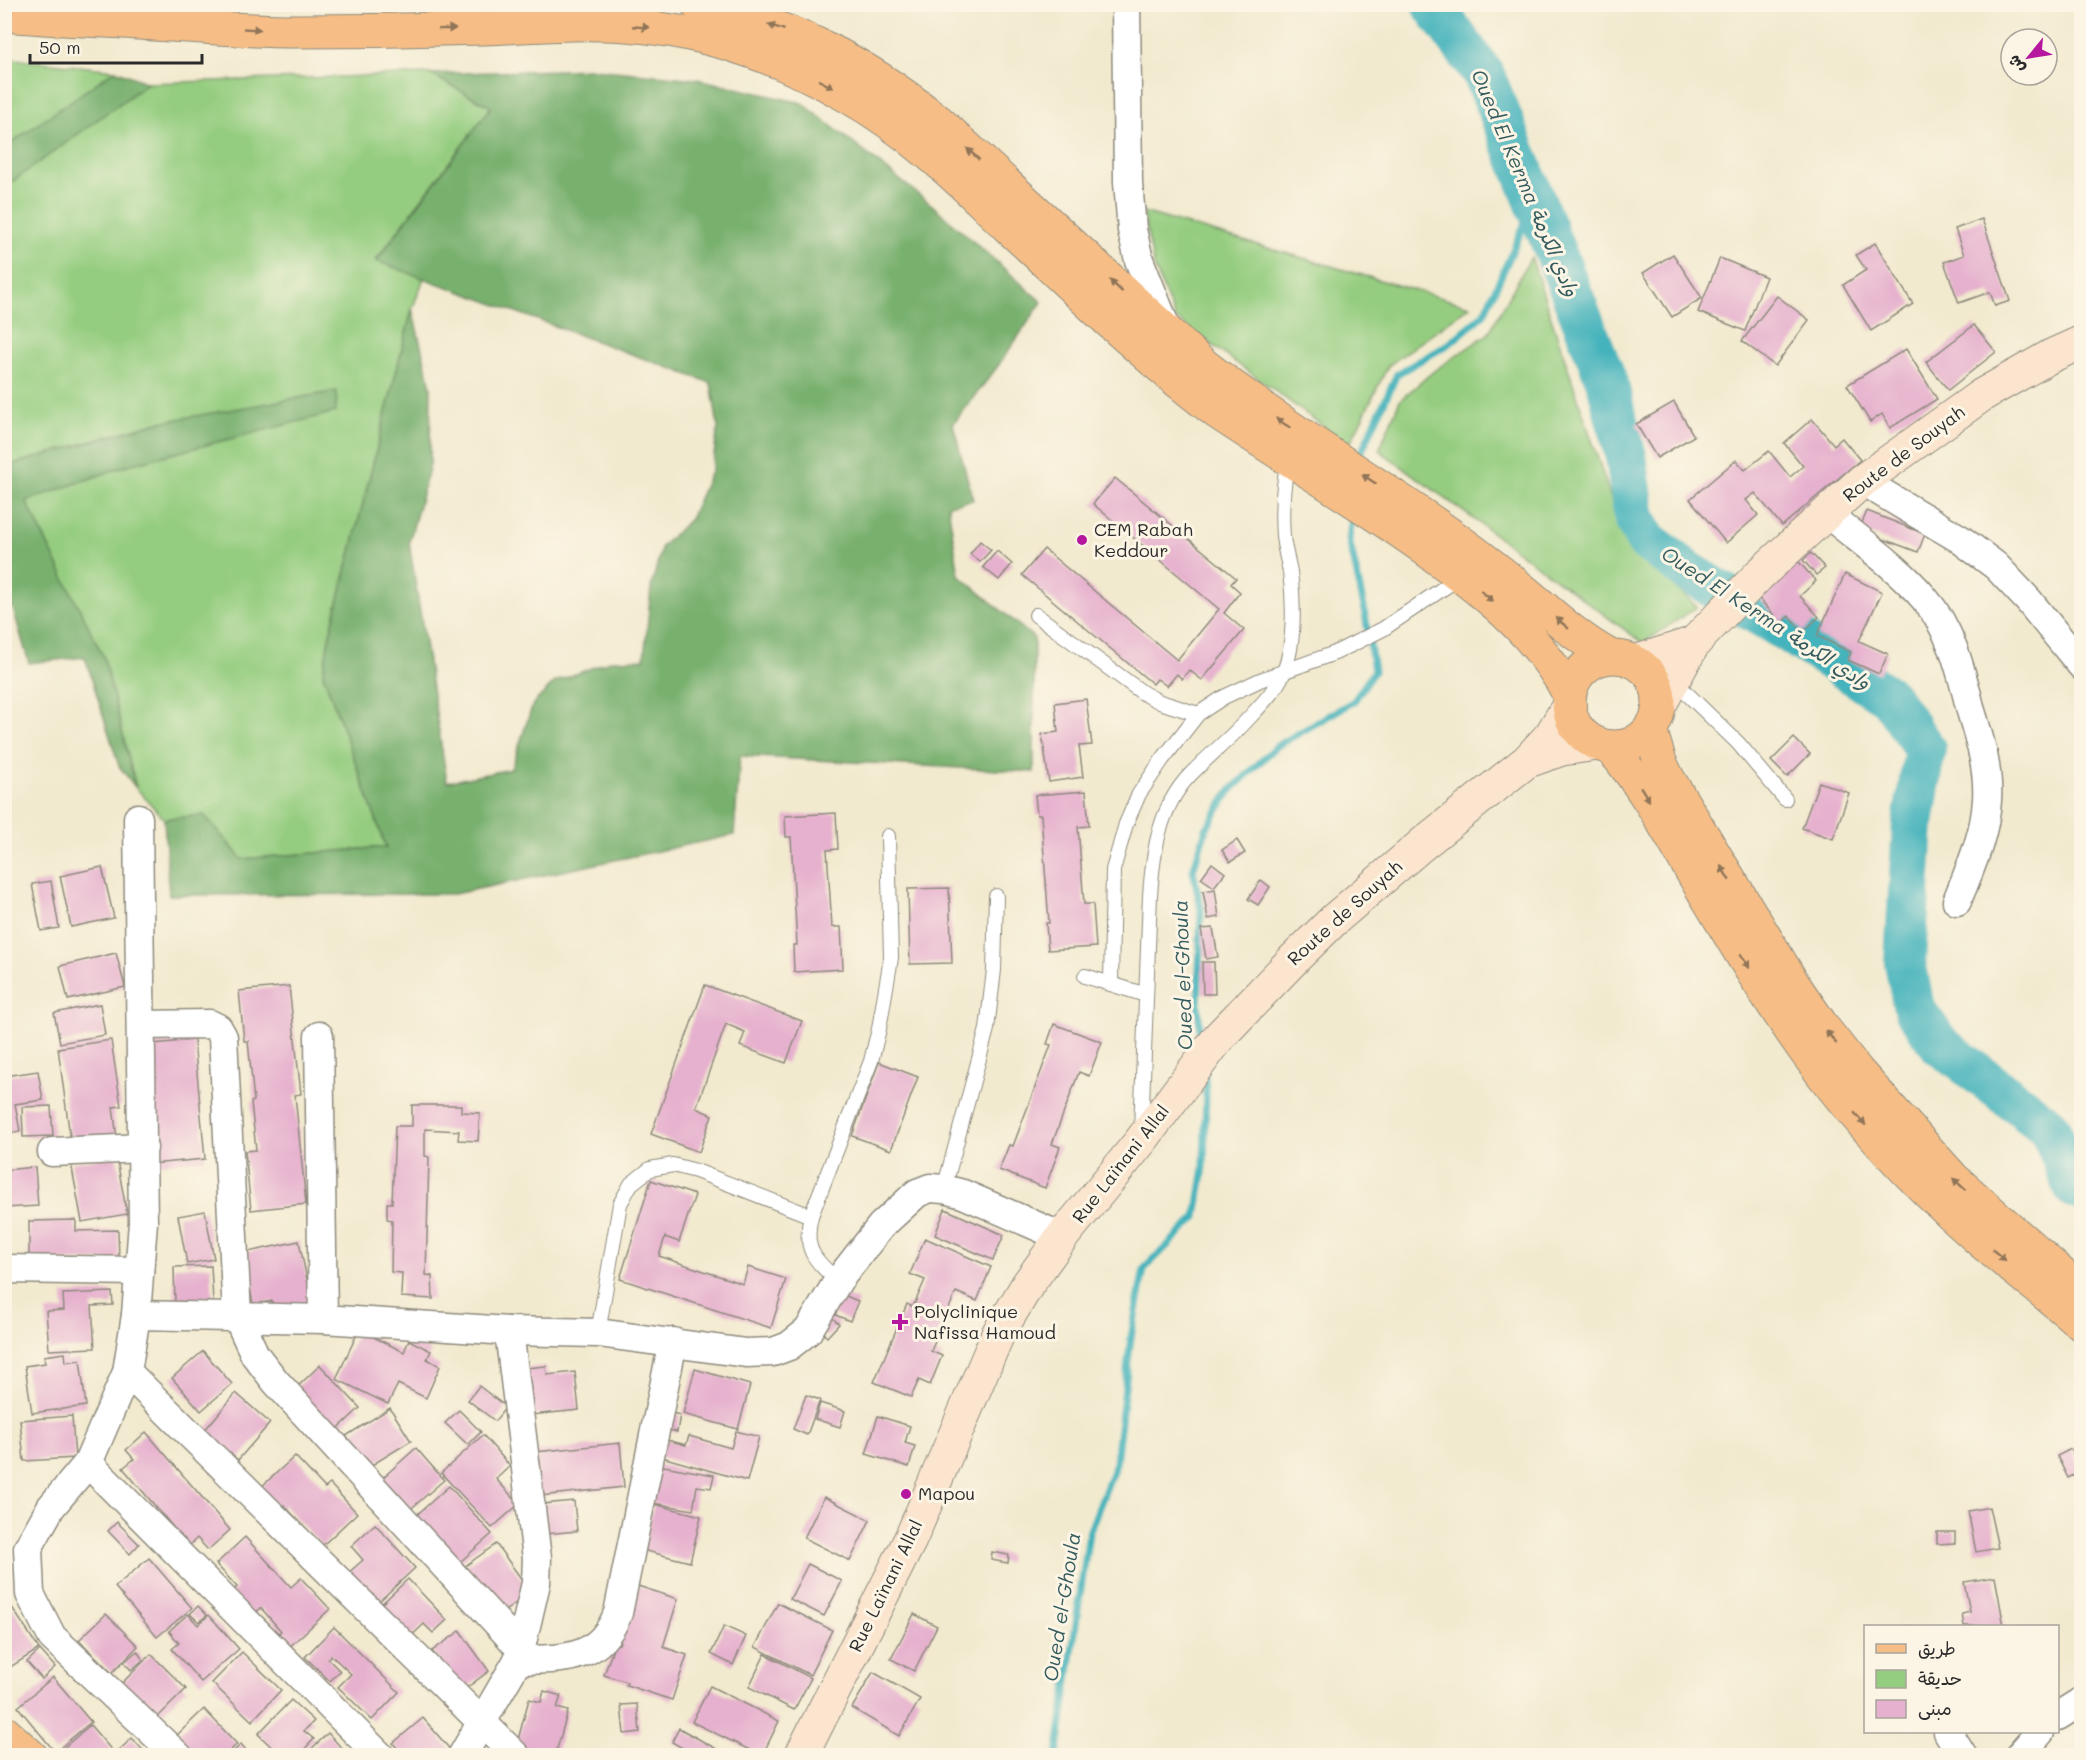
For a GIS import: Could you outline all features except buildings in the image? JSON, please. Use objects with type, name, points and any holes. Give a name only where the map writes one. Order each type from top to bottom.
[{"type":"main road","points":[[697,4],[783,29],[825,47],[903,93],[938,121],[1169,334],[1324,465],[1398,513],[1476,553],[1584,641],[1646,670],[1654,680],[1658,693],[1660,705],[1657,754],[1668,778],[1765,939],[1825,1030],[1885,1105],[1953,1178],[2082,1292]]},
{"type":"main road","points":[[4,15],[293,31],[604,24],[646,27],[689,34],[762,56],[812,77],[850,97],[887,121],[922,147],[1143,353],[1218,413],[1288,459],[1324,465]]},
{"type":"main road","name":"Route de Souyah","points":[[1660,705],[1694,643],[1759,575],[1862,481],[1982,394],[2051,356],[2082,342]]},
{"type":"main road","points":[[1398,513],[1462,576],[1534,640],[1559,674],[1578,729],[1587,738],[1604,746],[1638,783],[1774,1006],[1848,1106],[1932,1197],[1978,1239],[2082,1325]]},
{"type":"main road","name":"Route de Souyah","points":[[1623,659],[1694,643]]},
{"type":"main road","points":[[1569,699],[1573,682],[1588,664],[1623,659]]},
{"type":"main road","name":"Route de Souyah","points":[[1182,1085],[1219,1037],[1336,918],[1425,842],[1527,761],[1551,735],[1569,699]]},
{"type":"main road","points":[[1604,746],[1632,743],[1660,705]]},
{"type":"main road","name":"Route de Souyah","points":[[1527,761],[1562,749],[1604,746]]},
{"type":"main road","name":"Rue Laïnani Allal","points":[[801,1755],[911,1538],[998,1334],[1028,1284],[1062,1237],[1140,1142],[1182,1085]]},
{"type":"main road","points":[[4,1732],[31,1755]]},
{"type":"street","points":[[1126,4],[1128,182],[1132,230],[1142,268],[1169,334]]},
{"type":"street","points":[[1862,481],[1960,539],[1996,566],[2028,600],[2082,666]]},
{"type":"street","points":[[1828,514],[1911,584],[1925,599],[1938,616],[1955,651],[1985,761],[1987,782],[1984,826],[1978,849],[1957,901]]},
{"type":"street","points":[[138,818],[143,1222],[136,1315],[127,1372],[88,1463],[51,1507],[28,1548],[30,1594],[52,1637],[178,1755]]},
{"type":"street","points":[[141,1025],[210,1024],[218,1028],[223,1037],[237,1316],[255,1354],[276,1382],[519,1655],[563,1659],[585,1653],[601,1642],[612,1628],[618,1613],[673,1342]]},
{"type":"street","points":[[319,1036],[323,1318]]},
{"type":"street","points":[[52,1152],[143,1148]]},
{"type":"street","points":[[136,1315],[323,1318],[509,1331],[598,1333],[747,1353],[772,1352],[789,1346],[808,1331],[838,1281],[881,1226],[917,1193],[930,1188],[963,1194],[1062,1237]]},
{"type":"street","points":[[4,1269],[139,1271]]},
{"type":"street","points":[[462,1755],[519,1655],[536,1583],[537,1558],[509,1331]]},
{"type":"street","points":[[127,1372],[516,1755]]},
{"type":"street","points":[[88,1463],[380,1755]]},
{"type":"street","points":[[2059,1715],[2082,1701]]},
{"type":"street","points":[[1949,1733],[1963,1755]]},
{"type":"street","points":[[2019,1755],[2038,1733]]},
{"type":"lane","points":[[1140,1142],[1152,869],[1159,833],[1173,797],[1188,777],[1244,724],[1274,690],[1284,671],[1289,650],[1293,610],[1282,509],[1288,459]]},
{"type":"lane","points":[[1111,983],[1113,870],[1126,824],[1139,794],[1197,714],[1243,688],[1335,653],[1383,629],[1462,576]]},
{"type":"lane","points":[[1036,615],[1143,693],[1160,702],[1197,714]]},
{"type":"lane","points":[[1660,705],[1738,743],[1785,799]]},
{"type":"lane","points":[[838,1281],[820,1266],[809,1245],[808,1230],[811,1216],[871,1061],[879,1029],[891,958],[888,836]]},
{"type":"lane","points":[[944,1189],[987,1029],[994,970],[996,896]]},
{"type":"lane","points":[[1085,975],[1146,995]]},
{"type":"lane","points":[[598,1333],[620,1204],[631,1184],[650,1170],[673,1165],[696,1171],[811,1216]]},
{"type":"green space","points":[[5,58],[115,70],[11,143],[5,144]]},
{"type":"green space","points":[[593,69],[697,79],[802,103],[932,205],[1042,302],[998,366],[953,424],[973,500],[948,505],[959,575],[1034,638],[1034,772],[740,756],[734,835],[454,894],[169,895],[164,819],[204,815],[242,859],[386,847],[323,674],[329,638],[412,309],[431,387],[430,465],[409,542],[447,782],[511,769],[533,704],[555,682],[612,660],[644,659],[651,588],[662,546],[690,519],[712,469],[718,427],[711,383],[376,261],[491,107],[430,74]]},
{"type":"green space","points":[[115,70],[148,83],[5,187],[5,144],[11,143]]},
{"type":"green space","points":[[430,74],[491,107],[376,260],[424,278],[412,310],[329,638],[323,674],[386,847],[242,859],[204,815],[164,819],[136,788],[104,658],[26,501],[128,465],[155,423],[10,465],[4,447],[4,187],[148,83]]},
{"type":"green space","points":[[1143,212],[1470,306],[1388,366],[1349,445],[1175,318],[1154,266]]},
{"type":"green space","points":[[1531,257],[1625,540],[1697,607],[1643,643],[1379,450],[1400,400],[1435,370],[1488,334]]},
{"type":"green space","points":[[337,391],[336,412],[128,465],[26,501],[104,658],[136,788],[119,766],[85,657],[29,663],[5,582],[5,447],[11,465],[155,423]]},
{"type":"waterway","name":"Oued El Kerma وادي الكرمة","points":[[1432,4],[1484,75],[1521,166],[1607,382],[1626,457],[1635,519],[1646,540],[1690,573],[1889,697],[1925,749],[1913,823],[1905,962],[1914,1009],[1941,1046],[2049,1127],[2075,1188],[2082,1190]]},
{"type":"waterway","name":"Oued el-Ghoula","points":[[1359,461],[1397,374],[1449,344],[1484,314],[1535,201]]},
{"type":"waterway","name":"Oued el-Ghoula","points":[[1201,1041],[1198,1005],[1201,909],[1193,870],[1206,829],[1230,791],[1277,746],[1354,701],[1374,671],[1364,607],[1349,539],[1353,511]]},
{"type":"waterway","name":"Oued el-Ghoula","points":[[1057,1756],[1089,1533],[1116,1463],[1131,1337],[1144,1269],[1196,1217],[1204,1167],[1205,1076]]},
{"type":"place","name":"CEM Rabah Keddour","points":[[1082,540]]},
{"type":"place","name":"Polyclinique Nafissa Hamoud","points":[[900,1322]]},
{"type":"place","name":"Mapou","points":[[906,1494]]}]
